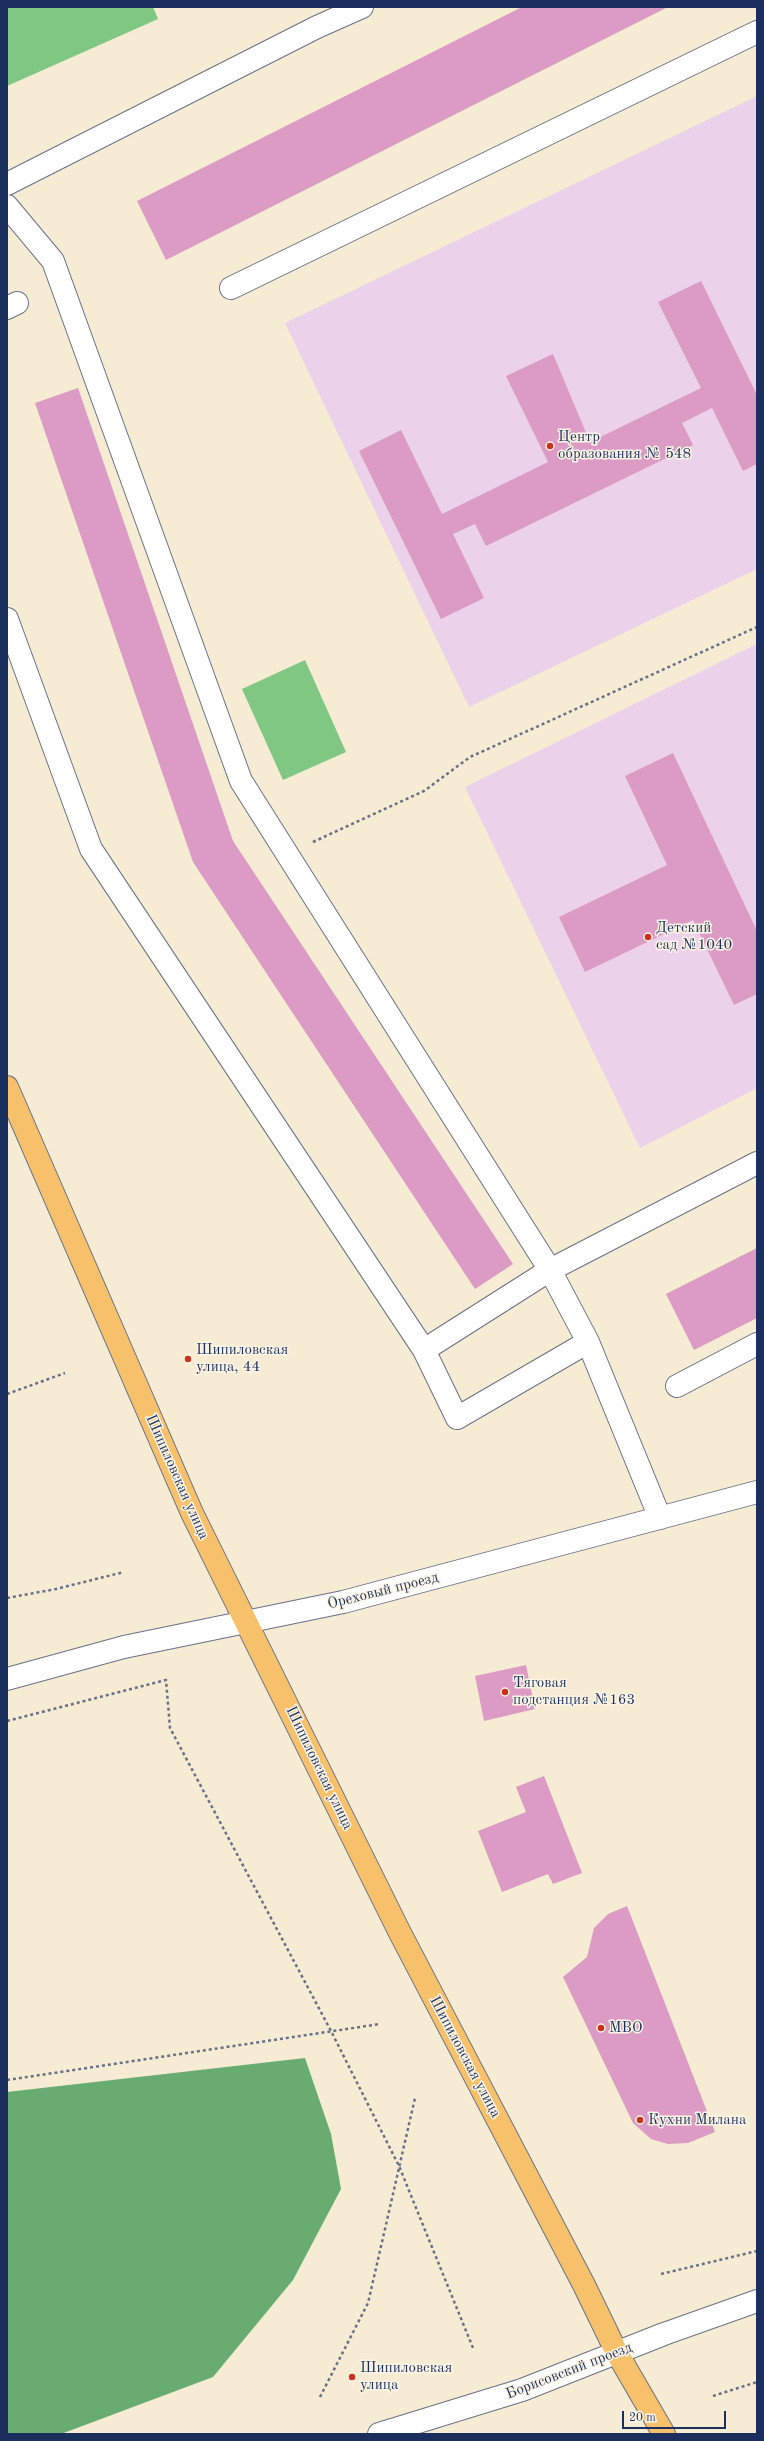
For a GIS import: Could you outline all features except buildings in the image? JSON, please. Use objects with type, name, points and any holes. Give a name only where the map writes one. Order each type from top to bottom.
[{"type":"main road","name":"Шипиловская улица","points":[[7,1087],[192,1513],[399,1931],[584,2286],[616,2353],[664,2434]]},
{"type":"street","points":[[7,184],[317,27],[362,7]]},
{"type":"street","points":[[231,288],[757,32]]},
{"type":"street","points":[[7,206],[53,261],[241,781],[550,1270],[588,1342],[660,1518]]},
{"type":"street","points":[[7,620],[91,849],[424,1350],[456,1418],[588,1342]]},
{"type":"street","points":[[424,1350],[550,1270],[757,1163]]},
{"type":"street","points":[[677,1386],[757,1344]]},
{"type":"street","name":"Ореховый проезд","points":[[7,1679],[124,1647],[343,1602],[757,1492]]},
{"type":"street","name":"Борисовский проезд","points":[[379,2434],[522,2390],[664,2334],[757,2301]]},
{"type":"path","points":[[288,854],[424,791],[470,756],[757,627]]},
{"type":"path","points":[[7,1394],[65,1373]]},
{"type":"path","points":[[7,1598],[56,1589],[124,1572]]},
{"type":"path","points":[[7,1721],[166,1680],[170,1728],[331,2031],[399,2166],[473,2348]]},
{"type":"path","points":[[7,2080],[380,2024]]},
{"type":"path","points":[[320,2397],[368,2303],[415,2098]]},
{"type":"path","points":[[661,2274],[757,2251]]},
{"type":"path","points":[[713,2396],[757,2382]]},
{"type":"shaded area","name":"Центр образования № 548","points":[[757,96],[757,569],[469,707],[285,323]]},
{"type":"shaded area","name":"Детский сад №1040","points":[[757,644],[757,1088],[640,1148],[465,787]]},
{"type":"green space","points":[[7,7],[153,7],[158,19],[7,86]]},
{"type":"green space","points":[[305,660],[346,752],[283,780],[242,689]]},
{"type":"green space","points":[[305,2058],[331,2134],[341,2189],[293,2280],[213,2377],[61,2434],[7,2434],[7,2092]]},
{"type":"place","name":"Центр образования № 548","points":[[550,446]]},
{"type":"place","name":"Детский сад №1040","points":[[648,937]]},
{"type":"place","name":"Шипиловская улица, 44","points":[[188,1359]]},
{"type":"place","name":"Тяговая подстанция №163","points":[[505,1692]]},
{"type":"place","name":"МВО","points":[[601,2028]]},
{"type":"place","name":"Кухни Милана","points":[[640,2120]]},
{"type":"place","name":"Шипиловская улица","points":[[352,2377]]}]
